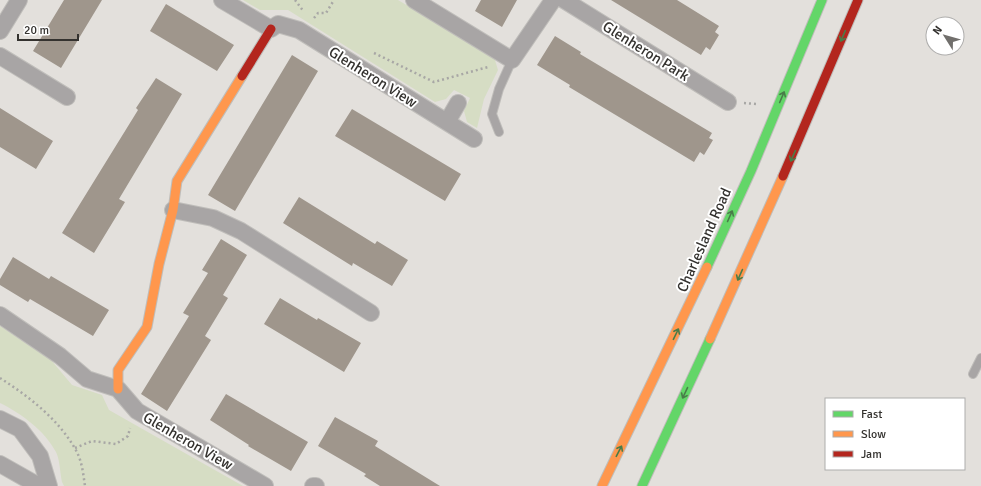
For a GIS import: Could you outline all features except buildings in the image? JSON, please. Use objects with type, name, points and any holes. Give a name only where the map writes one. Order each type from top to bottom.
[{"type":"main road","name":"Charlesland Road","points":[[602,486],[692,302],[751,171],[822,0]]},
{"type":"main road","points":[[642,486],[725,308],[804,130],[858,0]]},
{"type":"main road","points":[[118,389],[118,370],[147,327],[159,264],[173,210],[176,181],[270,29]]},
{"type":"street","points":[[0,31],[19,0]]},
{"type":"street","points":[[222,0],[270,29]]},
{"type":"street","points":[[414,0],[512,60],[554,0]]},
{"type":"street","name":"Glenheron Park","points":[[564,0],[728,102]]},
{"type":"street","name":"Glenheron View","points":[[270,29],[278,24],[299,30],[474,139]]},
{"type":"street","points":[[0,56],[67,97]]},
{"type":"street","points":[[447,122],[458,103]]},
{"type":"street","points":[[173,210],[213,218],[241,230],[371,313]]},
{"type":"street","name":"Glenheron View","points":[[0,315],[60,356],[87,378],[118,389],[137,411],[265,486]]},
{"type":"street","points":[[0,419],[20,430],[40,456],[49,486]]},
{"type":"street","points":[[0,464],[39,486]]},
{"type":"lane","points":[[499,132],[492,114],[499,89],[512,60]]},
{"type":"lane","points":[[973,374],[981,358]]},
{"type":"path","points":[[310,23],[318,13],[326,13],[334,0]]},
{"type":"path","points":[[372,52],[434,82],[512,60]]},
{"type":"path","points":[[0,378],[21,392],[50,417],[75,448],[82,465],[85,486]]},
{"type":"path","points":[[75,448],[92,441],[116,444],[128,436],[137,411]]},
{"type":"green space","points":[[243,0],[398,0],[494,57],[498,70],[484,99],[477,128],[467,122],[464,111],[470,98],[454,90],[446,99],[435,102],[288,10],[260,10]]},
{"type":"green space","points":[[0,326],[51,360],[72,385],[102,395],[109,410],[243,486],[64,486],[57,455],[51,444],[32,423],[0,403]]},
{"type":"traffic: fast","points":[[707,267],[751,171],[822,0]]},
{"type":"traffic: fast","points":[[642,486],[710,339]]},
{"type":"traffic: slow","points":[[118,389],[118,370],[147,327],[159,264],[173,210],[177,181],[242,76]]},
{"type":"traffic: slow","points":[[710,339],[783,176]]},
{"type":"traffic: slow","points":[[602,486],[707,267]]},
{"type":"traffic: jam","points":[[783,176],[858,0]]},
{"type":"traffic: jam","points":[[242,76],[271,29]]}]
